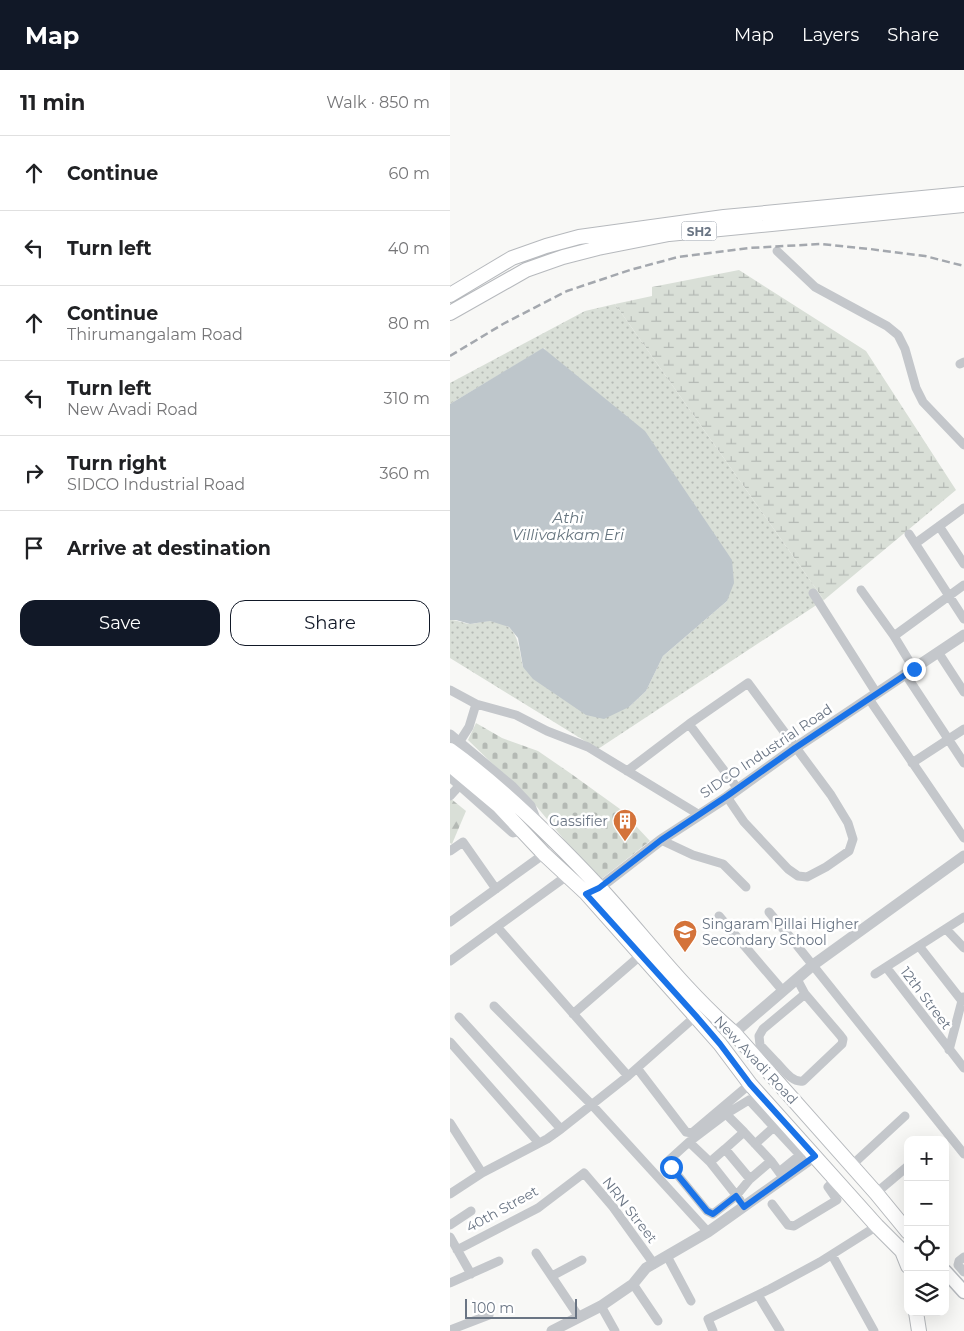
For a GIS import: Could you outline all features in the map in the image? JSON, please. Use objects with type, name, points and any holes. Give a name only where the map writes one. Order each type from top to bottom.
[{"type":"main road","name":"SH2","points":[[450,295],[472,280],[512,258],[546,246],[579,238],[724,217],[964,194]]},
{"type":"main road","name":"SH2","points":[[452,315],[526,270],[544,262],[590,250],[669,234],[964,205]]},
{"type":"main road","points":[[450,285],[472,280]]},
{"type":"main road","points":[[455,746],[515,813]]},
{"type":"main road","points":[[450,765],[498,805],[515,813]]},
{"type":"main road","name":"New Avadi Road","points":[[515,813],[538,826],[599,888],[710,1012],[771,1066],[904,1227]]},
{"type":"main road","name":"New Avadi Road","points":[[515,813],[522,830],[586,894],[696,1016],[750,1084],[835,1180],[877,1226],[904,1249]]},
{"type":"main road","points":[[949,1275],[962,1289]]},
{"type":"main road","points":[[949,1284],[962,1289]]},
{"type":"main road","points":[[917,1316],[919,1331]]},
{"type":"main road","points":[[925,1316],[927,1331]]},
{"type":"street","points":[[777,252],[815,287],[887,326],[898,335],[905,349],[916,388],[923,402],[964,445]]},
{"type":"street","points":[[916,543],[939,526],[962,513]]},
{"type":"street","points":[[939,526],[964,564]]},
{"type":"street","points":[[909,534],[964,619]]},
{"type":"street","points":[[894,636],[964,585]]},
{"type":"street","points":[[861,590],[894,636],[910,672],[964,762]]},
{"type":"street","points":[[813,594],[912,763],[964,838]]},
{"type":"street","name":"SIDCO Industrial Road","points":[[586,894],[599,888],[698,814],[738,789],[795,748],[964,635]]},
{"type":"street","points":[[938,652],[964,692]]},
{"type":"street","points":[[627,771],[689,724],[748,683],[831,795],[848,822],[854,838],[849,851],[807,877],[798,876],[788,870],[744,822],[727,796]]},
{"type":"street","points":[[450,690],[476,704],[516,715],[547,732],[588,747],[698,814]]},
{"type":"street","points":[[455,746],[469,727],[476,704]]},
{"type":"street","points":[[689,724],[738,789]]},
{"type":"street","points":[[912,763],[964,730]]},
{"type":"street","points":[[450,735],[455,746],[512,787],[530,806],[538,826]]},
{"type":"street","points":[[450,776],[513,832],[522,830]]},
{"type":"street","points":[[450,796],[460,784]]},
{"type":"street","points":[[661,840],[693,854],[723,864],[746,887]]},
{"type":"street","points":[[450,851],[463,842],[496,889]]},
{"type":"street","points":[[450,922],[544,854]]},
{"type":"street","points":[[734,1033],[813,965],[964,856]]},
{"type":"street","points":[[450,961],[498,928],[568,875]]},
{"type":"street","points":[[769,912],[964,1154]]},
{"type":"street","points":[[720,916],[783,991]]},
{"type":"street","points":[[875,974],[964,918]]},
{"type":"street","points":[[498,928],[628,1076]]},
{"type":"street","points":[[946,928],[964,948]]},
{"type":"street","points":[[919,946],[963,998],[949,1050]]},
{"type":"street","points":[[573,1014],[641,955]]},
{"type":"street","name":"12th Street","points":[[886,968],[964,1068]]},
{"type":"street","points":[[797,979],[805,994],[840,1035],[842,1040],[842,1044],[803,1081],[799,1082],[771,1066],[760,1045],[758,1036],[763,1029],[805,994]]},
{"type":"street","points":[[494,1006],[592,1105],[708,1232]]},
{"type":"street","points":[[450,1194],[482,1173],[539,1144],[561,1129],[628,1076],[696,1016]]},
{"type":"street","points":[[458,1017],[561,1129]]},
{"type":"street","points":[[450,1042],[539,1144]]},
{"type":"street","points":[[637,1068],[686,1132],[692,1133],[750,1084]]},
{"type":"street","points":[[552,1331],[601,1306],[633,1284],[646,1268],[708,1232],[744,1207],[782,1175],[800,1155],[749,1100],[726,1114],[689,1142],[668,1161],[707,1211],[713,1214],[736,1196],[750,1179],[771,1161]]},
{"type":"street","points":[[726,1114],[782,1175]]},
{"type":"street","points":[[852,1165],[905,1116]]},
{"type":"street","points":[[450,1123],[482,1173]]},
{"type":"street","points":[[755,1144],[774,1127]]},
{"type":"street","points":[[710,1162],[744,1132]]},
{"type":"street","points":[[945,1136],[948,1133]]},
{"type":"street","points":[[689,1142],[710,1162],[744,1207]]},
{"type":"street","points":[[725,1149],[750,1179]]},
{"type":"street","points":[[782,1175],[815,1156]]},
{"type":"street","points":[[876,1193],[904,1169]]},
{"type":"street","name":"40th Street","points":[[457,1250],[538,1208],[584,1173]]},
{"type":"street","name":"NRN Street","points":[[584,1173],[613,1207],[654,1264]]},
{"type":"street","points":[[772,1204],[788,1225],[794,1226],[837,1200],[828,1187],[835,1180]]},
{"type":"street","points":[[450,1225],[471,1211]]},
{"type":"street","points":[[713,1331],[708,1319],[758,1295],[832,1255],[877,1226]]},
{"type":"street","points":[[450,1237],[471,1274]]},
{"type":"street","points":[[536,1253],[579,1317]]},
{"type":"street","points":[[832,1255],[874,1331]]},
{"type":"street","points":[[667,1256],[691,1301]]},
{"type":"street","points":[[964,1257],[959,1261],[958,1265],[964,1272]]},
{"type":"street","points":[[552,1276],[582,1260]]},
{"type":"street","points":[[450,1283],[499,1261]]},
{"type":"street","points":[[633,1284],[658,1321]]},
{"type":"street","points":[[758,1295],[780,1331]]},
{"type":"street","points":[[601,1306],[615,1331]]},
{"type":"street","points":[[450,1330],[489,1315]]},
{"type":"green space","points":[[739,270],[866,351],[956,490],[824,600],[615,304],[652,296],[652,287]]},
{"type":"green space","points":[[615,304],[824,600],[598,749],[450,658],[450,620],[469,624],[489,621],[499,622],[512,630],[518,643],[523,667],[629,707],[646,691],[663,656],[727,601],[544,348],[450,404],[450,383],[585,311]]},
{"type":"green space","points":[[476,723],[502,738],[538,751],[620,809],[650,841],[600,880],[537,807],[468,740]]},
{"type":"green space","points":[[450,798],[466,811],[452,844],[450,843]]},
{"type":"water","name":"Athi Villivakkam Eri","points":[[543,348],[645,431],[732,560],[734,583],[727,601],[663,656],[646,691],[629,707],[604,719],[586,715],[533,679],[523,667],[518,638],[509,627],[490,621],[470,624],[450,620],[450,404]]},
{"type":"railway","points":[[450,356],[503,324],[567,291],[630,270],[678,257],[749,248],[821,244],[925,256],[964,266]]},
{"type":"place","name":"Gassifier","points":[[625,842]]},
{"type":"place","name":"Singaram Pillai Higher Secondary School","points":[[685,953]]},
{"type":"route","points":[[671,1167],[707,1211],[713,1214],[736,1196],[744,1207],[815,1156],[750,1084],[696,1016],[586,894],[599,888],[698,814],[914,669]]}]
